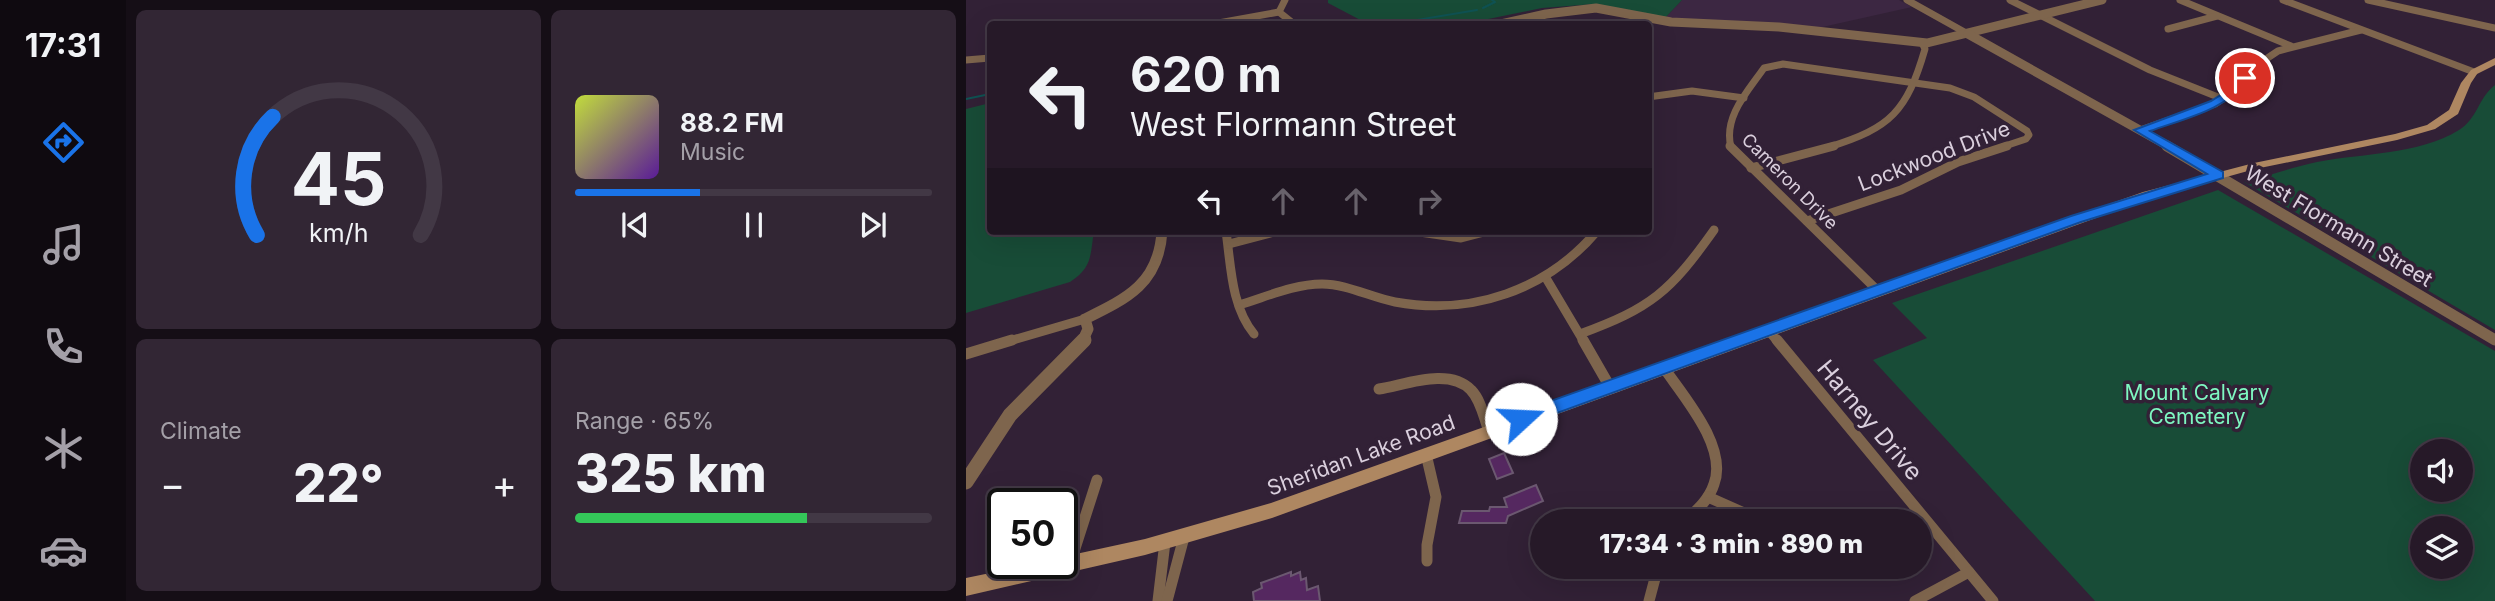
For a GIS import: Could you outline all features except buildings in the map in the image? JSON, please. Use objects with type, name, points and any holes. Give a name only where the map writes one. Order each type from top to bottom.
[{"type":"main road","points":[[2474,72],[2495,61]]},
{"type":"main road","name":"Sheridan Lake Road","points":[[1078,563],[1184,537],[1290,504],[2100,211],[2218,175],[2431,127],[2454,112],[2466,83],[2474,72]]},
{"type":"main road","name":"Sheridan Lake Road","points":[[966,587],[1004,579]]},
{"type":"street","points":[[1279,12],[1284,0]]},
{"type":"street","name":"West Flormann Street","points":[[1907,0],[2218,175],[2495,340]]},
{"type":"street","points":[[2010,0],[2150,70],[2222,99]]},
{"type":"street","points":[[1514,21],[1596,8],[1671,22],[1779,27],[1922,43],[2102,0]]},
{"type":"street","points":[[2180,0],[2291,46]]},
{"type":"street","points":[[2283,0],[2474,72]]},
{"type":"street","points":[[2368,0],[2495,28]]},
{"type":"street","points":[[1230,21],[1279,12],[1290,21]]},
{"type":"street","points":[[2168,29],[2217,15]]},
{"type":"street","points":[[2140,130],[2206,108],[2234,91],[2263,60],[2291,46],[2361,30]]},
{"type":"street","points":[[1751,168],[1847,140],[1876,127],[1901,109],[1915,82],[1924,49],[1922,43]]},
{"type":"street","points":[[966,60],[987,58]]},
{"type":"street","name":"Cameron Drive","points":[[1877,290],[1731,148],[1727,140],[1729,126],[1765,68],[1774,64],[1915,82]]},
{"type":"street","name":"Lockwood Drive","points":[[1807,221],[1900,190],[1958,162],[2026,139],[2029,135],[2027,131],[1975,97],[1950,88],[1915,82]]},
{"type":"street","points":[[1652,96],[1692,91],[1744,98]]},
{"type":"street","points":[[1580,334],[1635,313],[1661,297],[1684,273],[1714,230]]},
{"type":"street","points":[[966,355],[1085,319],[1128,296],[1147,279],[1160,259],[1164,235]]},
{"type":"street","points":[[1227,235],[1239,305],[1245,326],[1254,334]]},
{"type":"street","points":[[1228,244],[1263,235]]},
{"type":"street","points":[[1436,235],[1460,239],[1479,235]]},
{"type":"street","points":[[1239,305],[1312,285],[1327,284],[1396,302],[1430,306],[1452,305],[1516,292],[1546,278],[1581,252],[1594,235]]},
{"type":"street","points":[[1546,278],[1610,387]]},
{"type":"street","points":[[966,482],[1010,415],[1086,338],[1088,329],[1085,319]]},
{"type":"street","name":"Harney Drive","points":[[1768,330],[1993,601]]},
{"type":"street","points":[[1664,368],[1704,429],[1714,451],[1717,477],[1708,497],[1697,509]]},
{"type":"street","points":[[1379,389],[1440,379],[1463,384],[1477,401],[1489,431]]},
{"type":"street","points":[[1426,454],[1436,497],[1427,545],[1427,561]]},
{"type":"street","points":[[1078,540],[1097,480]]},
{"type":"street","points":[[1708,497],[1735,509]]},
{"type":"street","points":[[1167,601],[1184,537]]},
{"type":"street","points":[[1158,601],[1165,542]]},
{"type":"street","points":[[1915,601],[1969,572]]},
{"type":"street","points":[[1649,601],[1655,579]]},
{"type":"shaded area","points":[[1682,0],[1899,0],[1912,7],[1818,28],[1665,18]]},
{"type":"green space","points":[[1328,0],[1682,0],[1665,18],[1595,4],[1542,8],[1479,21],[1362,21],[1328,3]]},
{"type":"green space","points":[[2495,85],[2495,330],[2244,182],[2317,162],[2408,149],[2443,138],[2465,125]]},
{"type":"green space","points":[[987,104],[987,235],[1093,235],[1087,266],[1070,282],[966,313],[966,109]]},
{"type":"green space","name":"Mount Calvary Cemetery","points":[[2218,190],[2495,351],[2495,601],[2095,601],[1873,360],[1927,338],[1892,303]]},
{"type":"waterway","points":[[1483,8],[1495,2],[1492,0]]},
{"type":"waterway","points":[[1411,21],[1477,10]]},
{"type":"waterway","points":[[966,99],[987,95]]},
{"type":"route","points":[[1521,419],[2076,219],[2218,175],[2140,130],[2215,104],[2234,91],[2245,78]]}]
